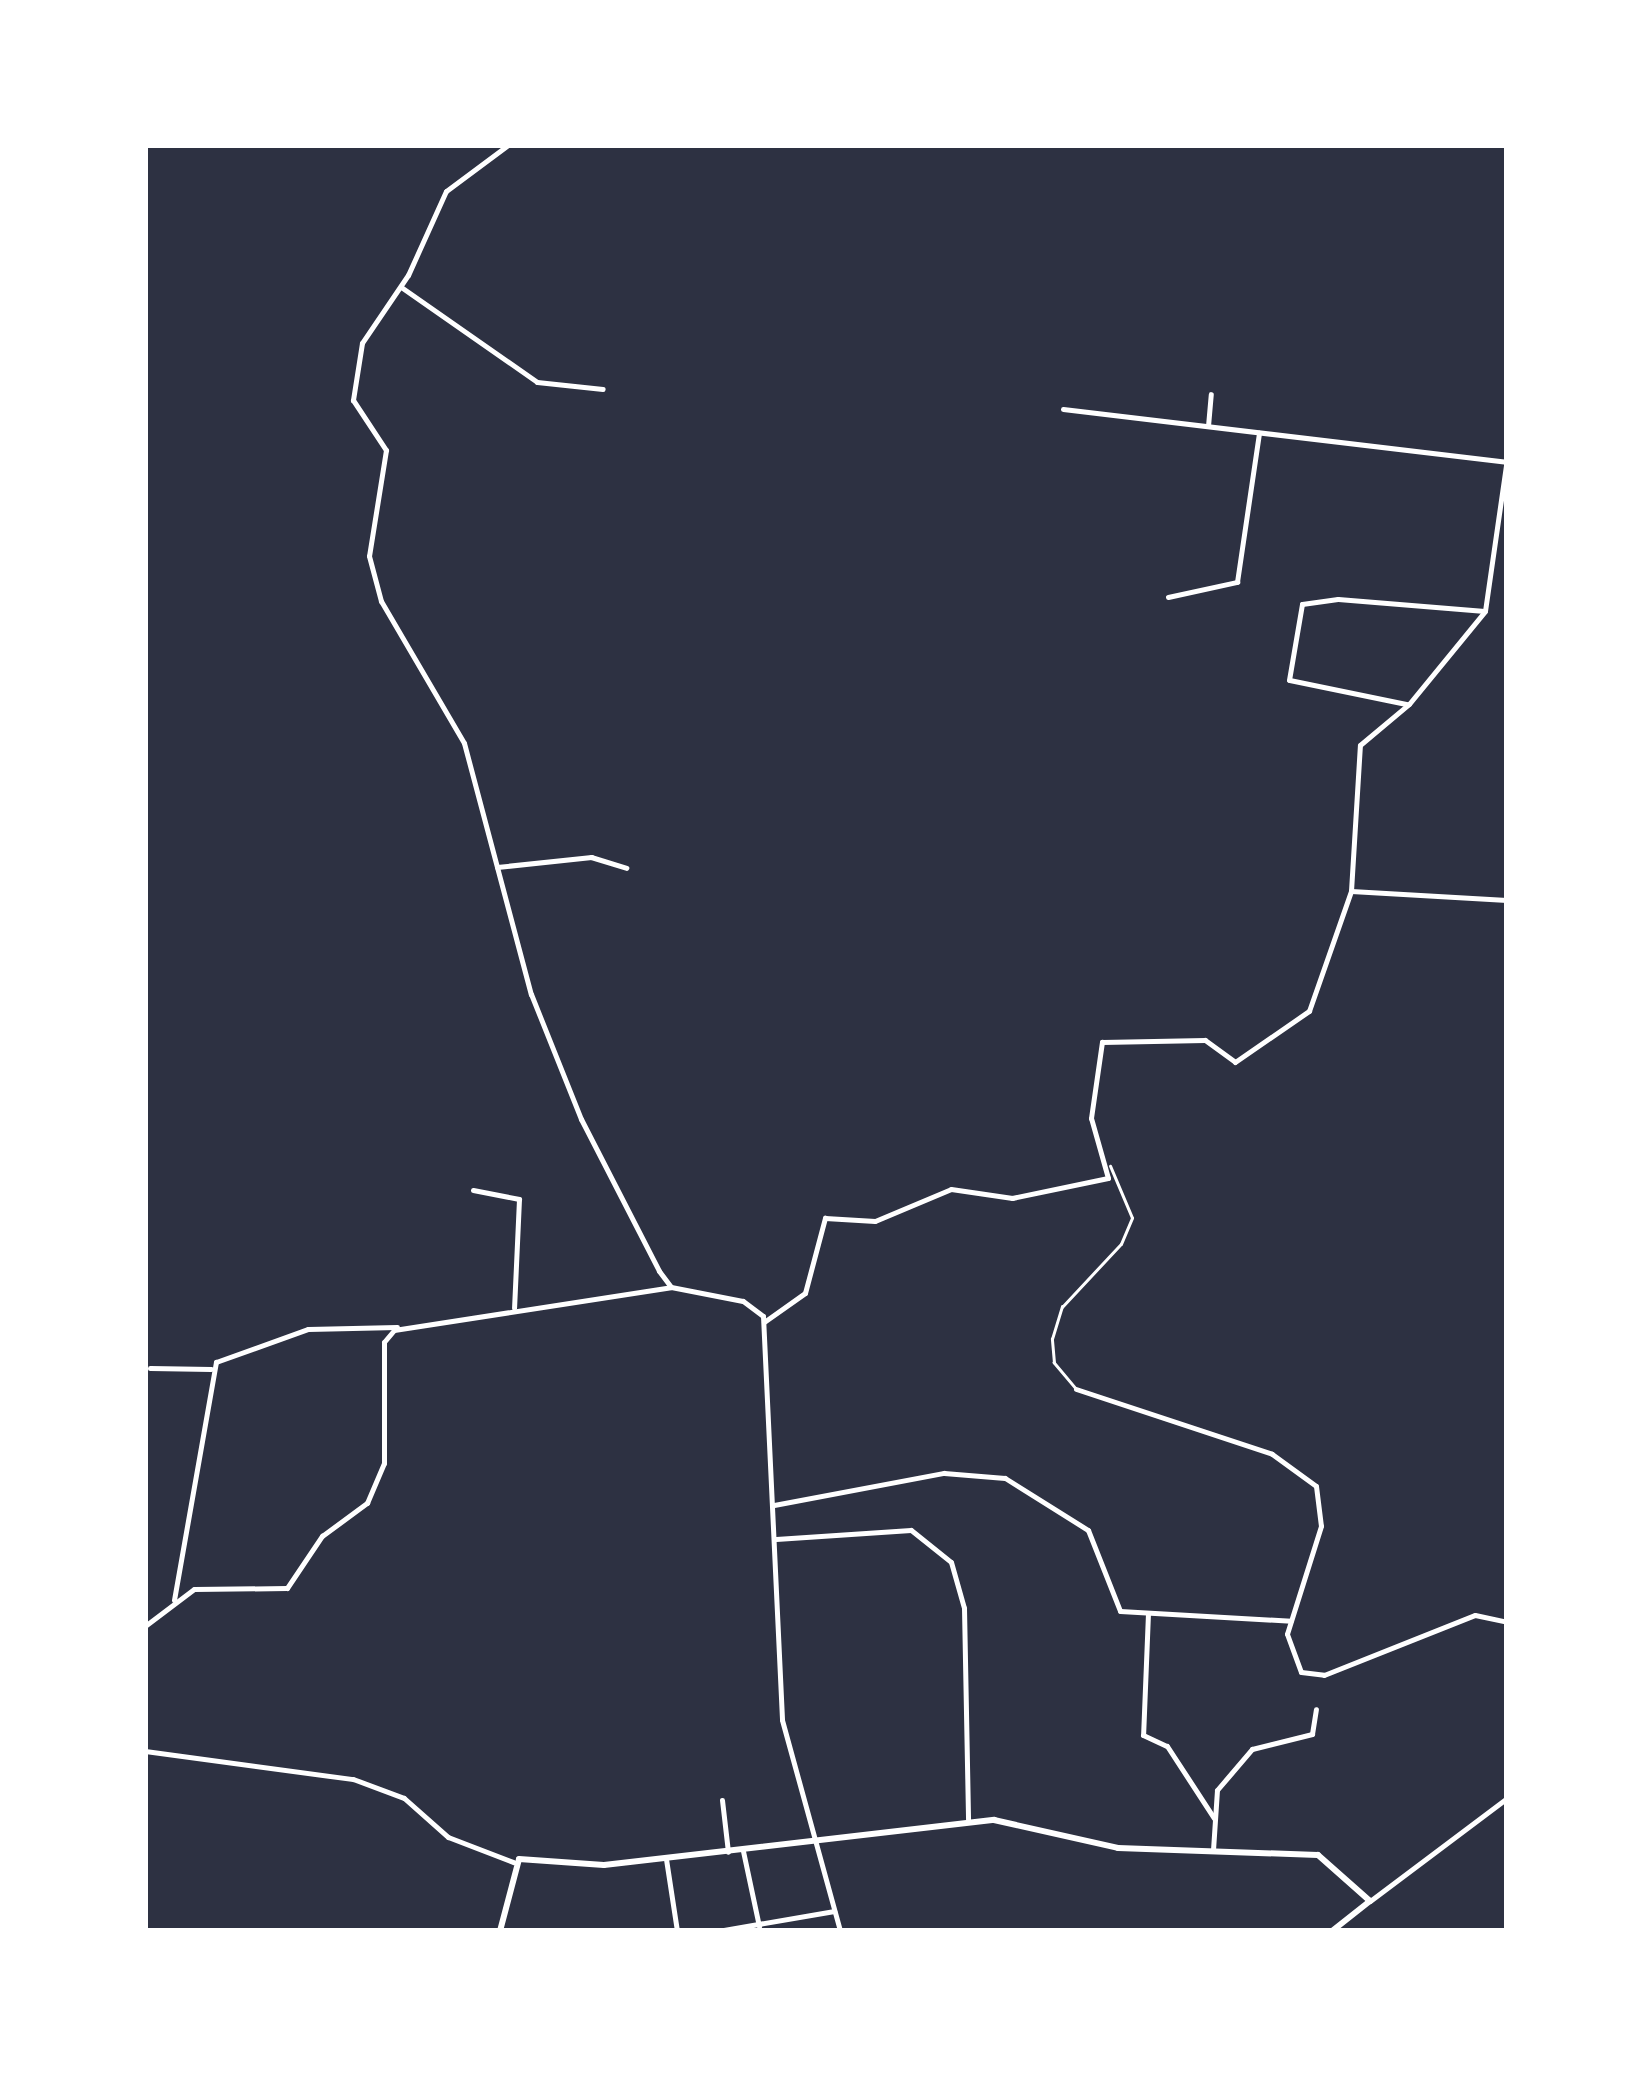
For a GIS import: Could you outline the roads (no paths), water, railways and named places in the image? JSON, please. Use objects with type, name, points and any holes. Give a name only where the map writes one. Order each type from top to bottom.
[{"type":"street","points":[[508,145],[446,191],[401,287],[368,326],[353,393],[386,450],[369,556],[381,601],[464,743],[520,964],[568,1088],[671,1287]]},
{"type":"street","points":[[401,287],[537,382],[603,388]]},
{"type":"street","points":[[1208,426],[1211,394]]},
{"type":"street","points":[[764,1322],[806,1293],[825,1218],[874,1221],[952,1189],[993,1198],[1059,1193],[1108,1178],[1110,1166],[1091,1118],[1100,1043],[1205,1040],[1226,1062],[1246,1059],[1274,1029],[1309,1011],[1351,891],[1360,744],[1409,704],[1485,611],[1507,460],[1062,409]]},
{"type":"street","points":[[1168,596],[1237,582],[1259,432]]},
{"type":"street","points":[[1409,704],[1289,680],[1302,604],[1338,598],[1485,611]]},
{"type":"street","points":[[498,867],[591,857],[626,868]]},
{"type":"street","points":[[1351,891],[1507,900]]},
{"type":"street","points":[[473,1190],[520,1201],[514,1308]]},
{"type":"street","points":[[150,1368],[210,1369],[299,1331],[400,1327],[671,1287],[751,1304],[764,1322],[782,1720],[805,1780],[812,1843],[840,1931]]},
{"type":"street","points":[[145,1626],[174,1600],[202,1587],[287,1588],[318,1540],[367,1503],[385,1452],[384,1342],[400,1327]]},
{"type":"street","points":[[174,1600],[210,1369]]},
{"type":"street","points":[[1076,1388],[1272,1454],[1316,1486],[1321,1526],[1291,1621],[1292,1660],[1314,1676],[1475,1615],[1507,1622]]},
{"type":"street","points":[[774,1505],[944,1473],[1005,1478],[1088,1530],[1116,1608],[1291,1621]]},
{"type":"street","points":[[776,1539],[911,1530],[951,1562],[964,1608],[968,1821]]},
{"type":"street","points":[[1148,1613],[1143,1736],[1168,1746],[1214,1818]]},
{"type":"street","points":[[1213,1850],[1216,1792],[1245,1754],[1312,1734],[1316,1709]]},
{"type":"street","points":[[145,1751],[353,1779],[404,1798],[448,1837],[513,1862],[666,1858],[968,1821],[1016,1821],[1101,1846],[1318,1855],[1370,1901]]},
{"type":"street","points":[[1332,1931],[1507,1798]]},
{"type":"street","points":[[722,1800],[728,1852]]},
{"type":"street","points":[[742,1851],[759,1926]]},
{"type":"street","points":[[666,1858],[677,1931]]},
{"type":"street","points":[[500,1931],[513,1862]]},
{"type":"street","points":[[718,1931],[834,1911]]},
{"type":"street","points":[[1204,1931],[1308,1931]]},
{"type":"lane","points":[[1076,1388],[1054,1363],[1052,1339],[1062,1307],[1121,1244],[1132,1218],[1110,1166]]}]
